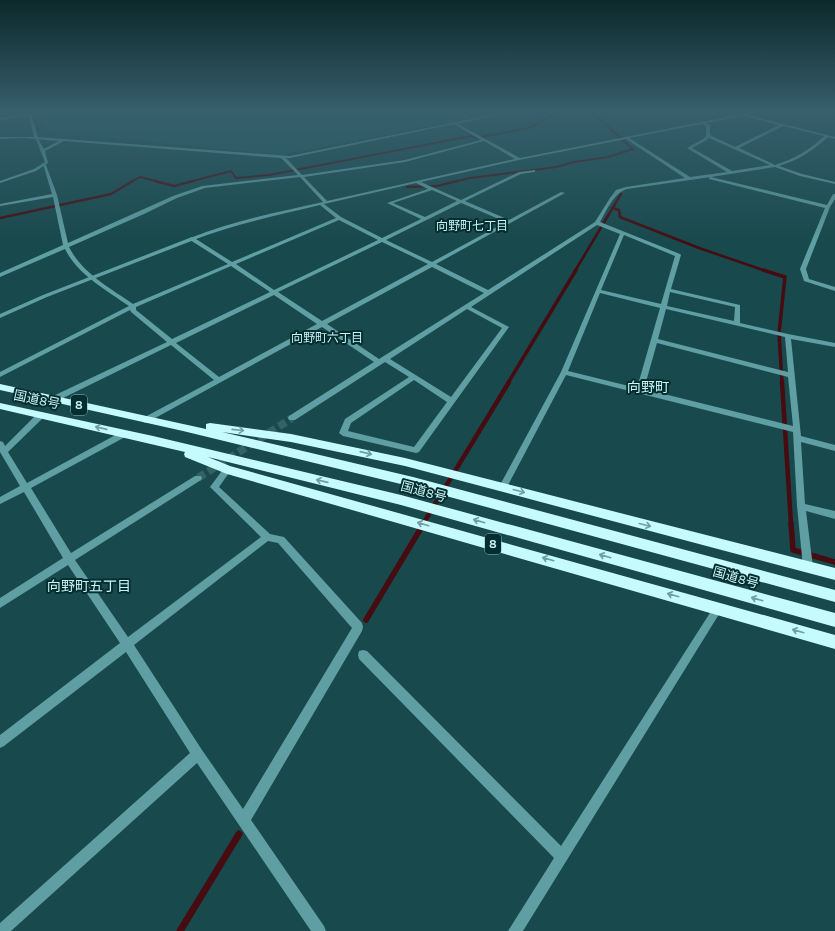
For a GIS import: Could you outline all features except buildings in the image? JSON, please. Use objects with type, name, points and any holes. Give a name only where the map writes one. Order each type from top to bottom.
[{"type":"highway","name":"国道8号","points":[[0,387],[158,422],[413,482],[835,596]]},
{"type":"highway","name":"国道8号","points":[[0,406],[153,440],[401,500],[835,620]]},
{"type":"highway","name":"8","points":[[158,422],[242,431],[325,444],[405,462],[835,574]]},
{"type":"highway","name":"8","points":[[153,440],[227,470],[835,642]]},
{"type":"street","points":[[0,182],[25,174],[44,165],[47,162],[45,155]]},
{"type":"street","points":[[274,155],[291,155]]},
{"type":"street","points":[[0,275],[142,213],[174,197],[204,187],[301,176],[405,160],[423,155]]},
{"type":"street","points":[[512,155],[519,159]]},
{"type":"street","points":[[0,316],[91,277],[218,229],[416,182],[538,155]]},
{"type":"street","points":[[653,155],[690,179]]},
{"type":"street","points":[[702,155],[732,173]]},
{"type":"street","points":[[752,155],[775,166],[801,175],[835,183]]},
{"type":"street","points":[[292,418],[597,223],[618,191],[626,188],[775,166],[803,155]]},
{"type":"street","points":[[282,156],[327,203]]},
{"type":"street","points":[[44,165],[55,195],[66,246],[70,254],[91,277],[133,306],[134,311],[219,381]]},
{"type":"street","points":[[54,399],[520,173],[534,171]]},
{"type":"street","points":[[706,177],[828,207]]},
{"type":"street","points":[[416,182],[509,222]]},
{"type":"street","points":[[425,219],[390,203],[431,189]]},
{"type":"street","points":[[146,420],[563,193]]},
{"type":"street","points":[[0,205],[55,195]]},
{"type":"street","points":[[835,195],[828,207],[803,269],[806,280],[835,290]]},
{"type":"street","points":[[321,204],[339,218],[489,293]]},
{"type":"street","points":[[0,375],[133,306],[339,218]]},
{"type":"street","points":[[597,223],[678,255],[640,391]]},
{"type":"street","points":[[503,487],[564,372],[622,234]]},
{"type":"street","points":[[192,239],[323,324],[451,401]]},
{"type":"street","points":[[668,290],[738,306],[737,324]]},
{"type":"street","points":[[598,291],[835,346]]},
{"type":"street","points":[[413,378],[348,420],[344,433],[416,450],[506,327],[467,307]]},
{"type":"street","points":[[785,335],[797,434],[801,506],[808,566]]},
{"type":"street","points":[[654,340],[789,374]]},
{"type":"street","points":[[564,372],[797,434],[835,448]]},
{"type":"street","points":[[41,415],[2,448],[69,559],[127,644],[198,754],[319,931]]},
{"type":"street","points":[[0,501],[124,434]]},
{"type":"street","points":[[227,470],[214,487],[267,537],[281,540],[358,627],[244,820]]},
{"type":"street","points":[[0,603],[198,478]]},
{"type":"street","points":[[801,506],[835,515]]},
{"type":"street","points":[[0,742],[267,537]]},
{"type":"street","points":[[515,931],[718,608]]},
{"type":"street","points":[[363,655],[561,856]]},
{"type":"street","points":[[1,931],[198,754]]},
{"type":"waterway","points":[[189,182],[231,171],[236,178],[269,175],[370,155]]},
{"type":"waterway","points":[[453,182],[470,178],[556,167],[574,162],[613,155]]},
{"type":"waterway","points":[[131,182],[140,177],[159,182]]},
{"type":"waterway","points":[[0,218],[111,194],[133,181]]},
{"type":"waterway","points":[[155,181],[174,186],[193,181]]},
{"type":"waterway","points":[[453,182],[457,181]]},
{"type":"waterway","points":[[407,187],[437,186],[453,182]]},
{"type":"waterway","points":[[613,208],[621,194]]},
{"type":"waterway","points":[[575,271],[613,208]]},
{"type":"waterway","points":[[613,208],[619,210],[620,217],[699,248],[764,270]]},
{"type":"waterway","points":[[508,383],[576,270]]},
{"type":"waterway","points":[[764,270],[785,277],[779,333],[782,383]]},
{"type":"waterway","points":[[423,524],[509,382]]},
{"type":"waterway","points":[[782,382],[791,524]]},
{"type":"waterway","points":[[366,620],[424,523]]},
{"type":"waterway","points":[[791,523],[793,550],[835,562]]},
{"type":"waterway","points":[[180,931],[239,834]]},
{"type":"tunnel","points":[[198,478],[292,418]]},
{"type":"district","name":"向野町七丁目","points":[[472,226]]},
{"type":"district","name":"向野町六丁目","points":[[327,338]]},
{"type":"district","name":"向野町","points":[[648,387]]},
{"type":"district","name":"向野町五丁目","points":[[89,586]]}]
